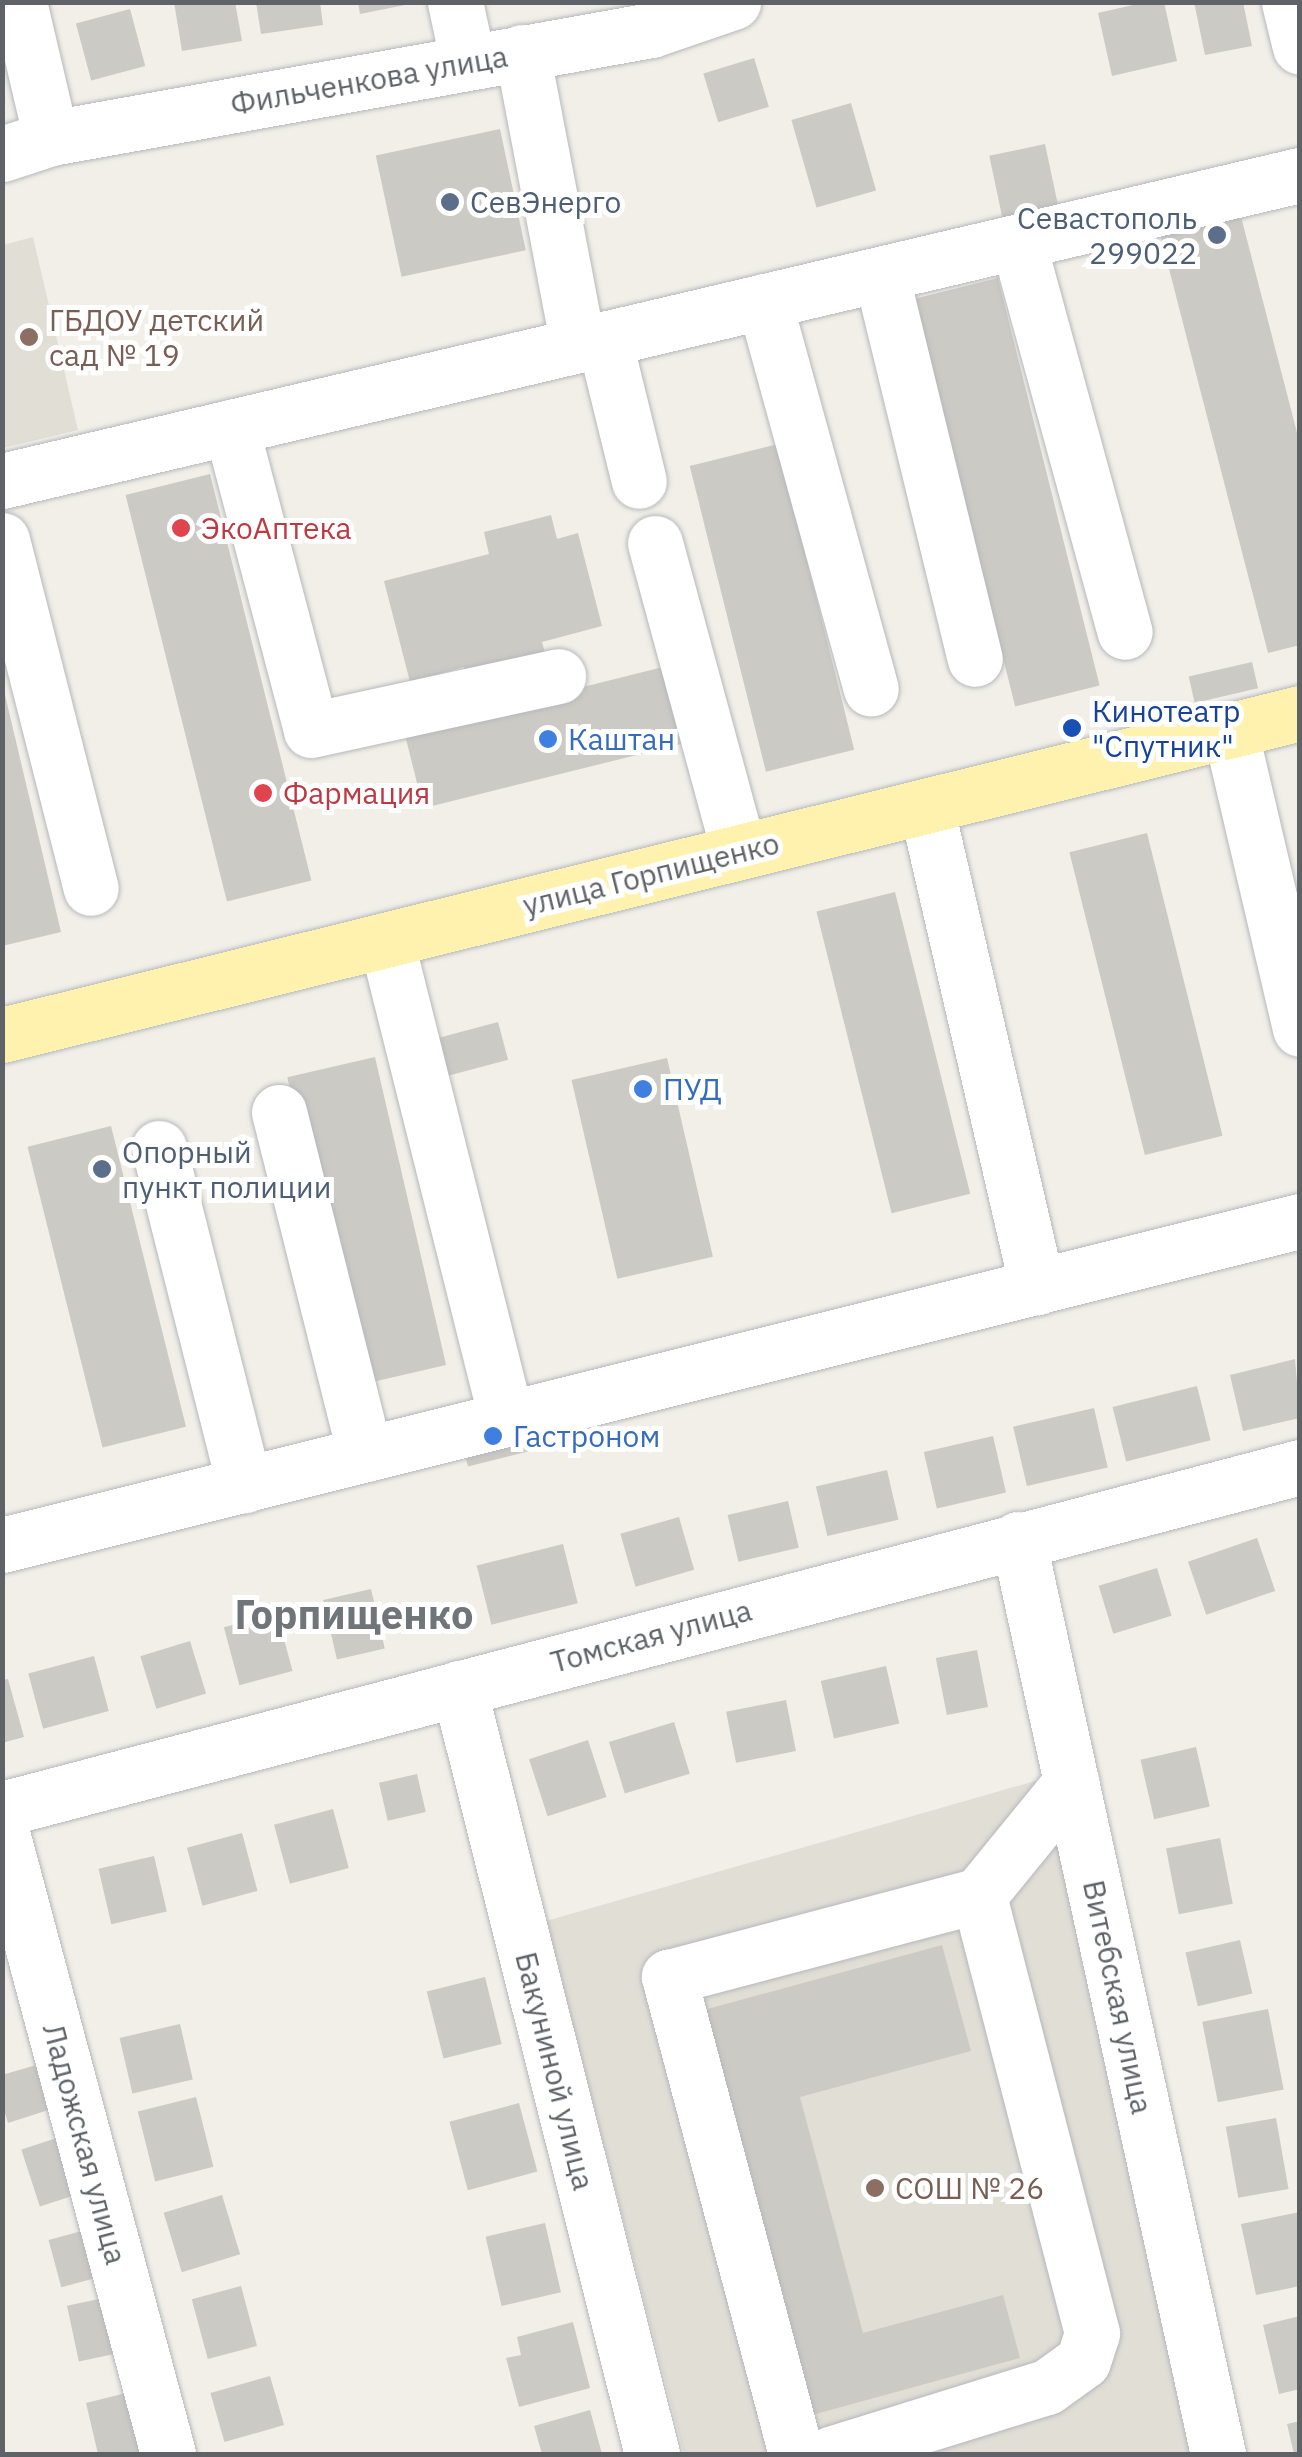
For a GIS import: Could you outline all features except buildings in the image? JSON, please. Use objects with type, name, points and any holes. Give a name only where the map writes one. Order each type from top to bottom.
[{"type":"main road","name":"улица Горпищенко","points":[[2,1035],[1300,713]]},
{"type":"street","points":[[19,2],[27,146]]},
{"type":"street","points":[[454,2],[468,62]]},
{"type":"street","name":"Фильченкова улица","points":[[27,146],[651,30],[734,2]]},
{"type":"street","points":[[1289,2],[1300,47]]},
{"type":"street","points":[[522,52],[591,342],[638,481]]},
{"type":"street","points":[[2,481],[1300,175]]},
{"type":"street","points":[[1018,242],[1125,632]]},
{"type":"street","points":[[881,274],[976,659]]},
{"type":"street","points":[[764,302],[870,690]]},
{"type":"street","points":[[232,427],[311,730],[558,676]]},
{"type":"street","points":[[2,540],[92,888]]},
{"type":"street","points":[[656,542],[739,852]]},
{"type":"street","points":[[1230,730],[1300,1028]]},
{"type":"street","points":[[926,806],[1036,1287]]},
{"type":"street","points":[[386,940],[506,1419]]},
{"type":"street","points":[[278,1112],[365,1454]]},
{"type":"street","points":[[158,1148],[244,1485]]},
{"type":"street","points":[[2,1545],[1300,1221]]},
{"type":"street","name":"Томская улица","points":[[2,1810],[1300,1467]]},
{"type":"street","name":"Витебская улица","points":[[1018,1539],[1218,2454]]},
{"type":"street","name":"Бакуниной улица","points":[[459,1688],[652,2454]]},
{"type":"street","points":[[796,2454],[670,1978],[979,1896],[1071,1782]]},
{"type":"street","name":"Ладожская улица","points":[[2,1833],[168,2454]]},
{"type":"street","points":[[830,2454],[1048,2387],[1082,2361],[1092,2333],[979,1896]]},
{"type":"shaded area","name":"ГБДОУ детский сад № 19","points":[[33,237],[78,430],[3,448],[3,245]]},
{"type":"shaded area","name":"СОШ № 26","points":[[1049,1777],[1191,2454],[684,2454],[546,1921]]},
{"type":"place","name":"СевЭнерго","points":[[450,202]]},
{"type":"place","name":"Севастополь 299022","points":[[1217,235]]},
{"type":"place","name":"ГБДОУ детский сад № 19","points":[[29,337]]},
{"type":"place","name":"ЭкоАптека","points":[[181,528]]},
{"type":"place","name":"Кинотеатр \"Спутник\"","points":[[1072,728]]},
{"type":"place","name":"Каштан","points":[[548,739]]},
{"type":"place","name":"Фармация","points":[[263,793]]},
{"type":"place","name":"ПУД","points":[[643,1089]]},
{"type":"place","name":"Опорный пункт полиции","points":[[102,1169]]},
{"type":"place","name":"Гастроном","points":[[493,1436]]},
{"type":"place","name":"СОШ № 26","points":[[875,2188]]},
{"type":"district","name":"Горпищенко","points":[[354,1614]]}]
